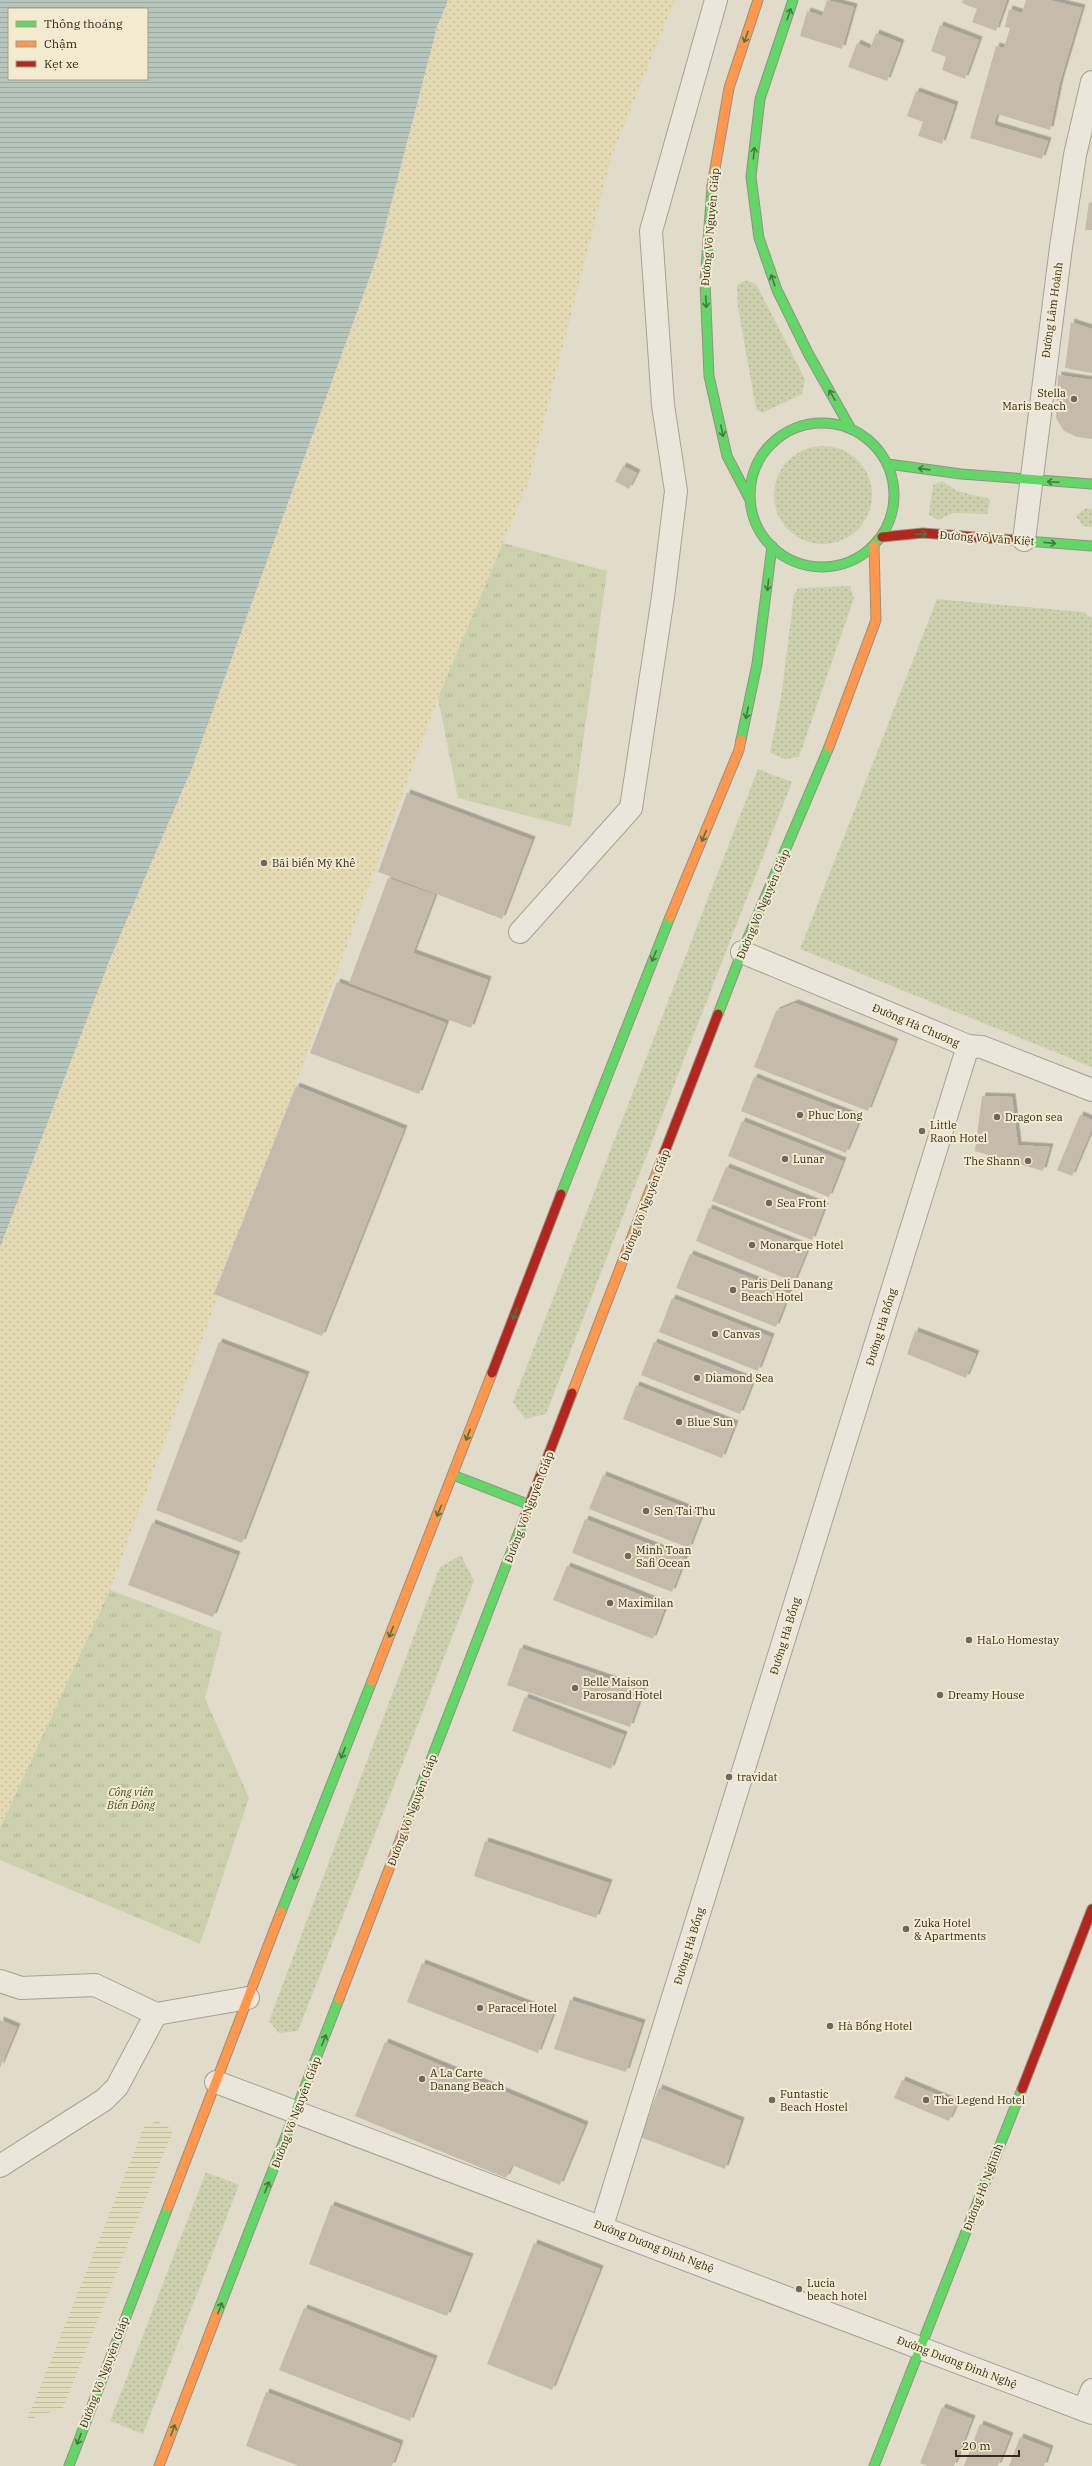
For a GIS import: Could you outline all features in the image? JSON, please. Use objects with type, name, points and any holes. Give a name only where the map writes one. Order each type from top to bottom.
[{"type":"main road","name":"Đường Võ Nguyên Giáp","points":[[750,500],[727,456],[709,376],[704,282],[712,180],[729,88],[758,0]]},
{"type":"main road","points":[[793,0],[760,99],[751,177],[759,238],[777,290],[808,353],[851,429]]},
{"type":"main road","points":[[828,422],[851,429],[862,434],[877,447],[888,464],[894,482],[895,501],[891,520],[882,537],[874,546],[856,559],[834,566],[812,566],[790,560],[772,546],[761,533],[754,517],[750,500],[750,483],[755,468],[771,443],[784,434],[812,423],[828,422]]},
{"type":"main road","points":[[888,464],[961,474],[1030,481],[1092,484]]},
{"type":"main road","name":"Đường Võ Văn Kiệt","points":[[882,537],[923,534],[1092,546]]},
{"type":"main road","name":"Đường Võ Nguyên Giáp","points":[[69,2466],[248,1998],[453,1475],[645,976],[739,750],[757,664],[772,546]]},
{"type":"main road","name":"Đường Võ Nguyên Giáp","points":[[159,2466],[742,952],[817,780],[876,620],[874,546]]},
{"type":"main road","points":[[453,1475],[530,1505]]},
{"type":"main road","name":"Đường Hồ Nghinh","points":[[874,2466],[1092,1909]]},
{"type":"street","points":[[520,932],[631,808],[663,597],[676,491],[663,405],[651,231],[716,0]]},
{"type":"street","name":"Đường Lâm Hoành","points":[[1024,540],[1030,481],[1061,247],[1075,156],[1092,82]]},
{"type":"street","name":"Đường Hà Chương","points":[[742,952],[979,1042],[1092,1090]]},
{"type":"street","name":"Đường Hà Bổng","points":[[602,2226],[979,1042]]},
{"type":"street","points":[[0,1981],[20,1988],[95,1985],[156,2014],[248,1998]]},
{"type":"street","points":[[0,2166],[104,2100],[117,2087],[156,2014]]},
{"type":"street","name":"Đường Dương Đình Nghệ","points":[[216,2082],[602,2226],[1088,2412]]},
{"type":"street","points":[[1088,2412],[1092,2390]]},
{"type":"shaded area","points":[[0,0],[448,0],[437,27],[378,254],[192,768],[110,959],[0,1247]]},
{"type":"shaded area","points":[[157,2121],[173,2130],[63,2408],[27,2420],[144,2127]]},
{"type":"green space","points":[[746,280],[756,284],[805,379],[802,394],[762,413],[756,409],[738,307],[737,285]]},
{"type":"green space","points":[[823,446],[842,450],[858,460],[868,476],[872,495],[868,514],[858,530],[842,540],[823,544],[804,540],[788,530],[778,514],[774,495],[778,476],[788,460],[804,450]]},
{"type":"green space","points":[[942,481],[957,491],[990,499],[988,514],[953,513],[938,520],[929,515],[933,485]]},
{"type":"green space","points":[[1086,508],[1092,509],[1092,527],[1083,526],[1076,516]]},
{"type":"green space","points":[[503,543],[607,571],[571,827],[458,798],[438,698]]},
{"type":"green space","points":[[850,586],[854,598],[799,757],[785,759],[770,753],[781,698],[794,595],[798,588]]},
{"type":"green space","points":[[937,599],[1083,612],[1092,618],[1092,1067],[800,949]]},
{"type":"green space","points":[[758,769],[792,782],[546,1414],[525,1419],[513,1402]]},
{"type":"green space","points":[[461,1555],[474,1581],[298,2031],[279,2033],[269,2021],[440,1567]]},
{"type":"green space","name":"Công viên Biển Đông","points":[[110,1590],[222,1632],[205,1698],[249,1798],[200,1944],[0,1860],[0,1828]]},
{"type":"green space","points":[[206,2172],[239,2185],[143,2434],[110,2421]]},
{"type":"sand","name":"Bãi biển Mỹ Khê","points":[[448,0],[675,0],[611,158],[529,481],[438,698],[110,1590],[0,1828],[0,1247],[110,959],[192,768],[378,254],[437,27]]},
{"type":"building","points":[[827,0],[854,7],[842,49],[800,36],[807,11],[822,16]]},
{"type":"building","points":[[963,0],[1007,0],[996,31],[972,22],[977,9],[962,3]]},
{"type":"building","points":[[1026,0],[1049,0],[1082,8],[1060,82],[1050,130],[997,114],[994,125],[1048,141],[1042,159],[970,138],[996,46],[1004,48],[1010,28],[1005,27],[1009,9],[1022,13]]},
{"type":"building","points":[[940,25],[979,40],[965,79],[942,70],[946,57],[931,51]]},
{"type":"building","points":[[876,33],[901,43],[887,81],[848,67],[857,43],[870,49]]},
{"type":"building","points":[[916,91],[955,105],[942,144],[918,136],[923,122],[907,116]]},
{"type":"building","points":[[1089,202],[1092,203],[1092,230],[1085,230]]},
{"type":"building","points":[[1071,322],[1092,329],[1092,373],[1065,368]]},
{"type":"building","name":"Stella Maris Beach","points":[[1058,375],[1092,380],[1092,439],[1077,437],[1064,431],[1056,418]]},
{"type":"building","points":[[623,466],[637,473],[629,489],[615,481]]},
{"type":"building","points":[[407,793],[532,840],[502,919],[378,872]]},
{"type":"building","points":[[388,878],[435,895],[413,953],[488,980],[471,1028],[349,983]]},
{"type":"building","points":[[337,982],[446,1023],[419,1094],[310,1053]]},
{"type":"building","points":[[795,1003],[895,1042],[868,1111],[754,1067],[776,1011]]},
{"type":"building","name":"Phuc Long","points":[[754,1077],[860,1118],[846,1153],[741,1111]]},
{"type":"building","points":[[296,1086],[404,1129],[322,1336],[214,1294]]},
{"type":"building","points":[[982,1096],[1012,1097],[1018,1145],[1050,1147],[1043,1171],[975,1151]]},
{"type":"building","points":[[1080,1115],[1092,1120],[1092,1129],[1072,1176],[1057,1170]]},
{"type":"building","name":"Lunar","points":[[742,1121],[843,1161],[829,1197],[728,1156]]},
{"type":"building","name":"Sea Front","points":[[726,1167],[825,1206],[812,1240],[712,1201]]},
{"type":"building","name":"Monarque Hotel","points":[[709,1208],[808,1248],[794,1282],[696,1241]]},
{"type":"building","name":"Paris Deli Danang Beach Hotel","points":[[690,1254],[789,1293],[776,1327],[676,1288]]},
{"type":"building","name":"Canvas","points":[[672,1298],[771,1337],[758,1371],[659,1332]]},
{"type":"building","points":[[915,1331],[976,1354],[966,1378],[907,1354]]},
{"type":"building","points":[[219,1342],[306,1375],[242,1543],[156,1510]]},
{"type":"building","name":"Diamond Sea","points":[[654,1342],[753,1381],[740,1414],[641,1375]]},
{"type":"building","name":"Blue Sun","points":[[636,1385],[735,1424],[722,1458],[623,1419]]},
{"type":"building","name":"Sen Tai Thu","points":[[603,1475],[702,1514],[689,1548],[589,1509]]},
{"type":"building","name":"Minh Toan Safi Ocean","points":[[585,1519],[685,1558],[672,1592],[572,1553]]},
{"type":"building","points":[[152,1523],[237,1555],[213,1617],[128,1585]]},
{"type":"building","name":"Maximilan","points":[[567,1566],[666,1605],[653,1639],[553,1600]]},
{"type":"building","name":"Belle Maison Parosand Hotel","points":[[520,1648],[643,1690],[630,1727],[507,1685]]},
{"type":"building","points":[[525,1697],[624,1735],[611,1769],[512,1731]]},
{"type":"building","points":[[485,1841],[609,1883],[596,1918],[474,1876]]},
{"type":"building","name":"Paracel Hotel","points":[[422,1963],[553,2014],[538,2053],[407,2002]]},
{"type":"building","points":[[570,2000],[642,2023],[626,2072],[554,2049]]},
{"type":"building","points":[[0,2020],[17,2027],[0,2068]]},
{"type":"building","name":"A La Carte Danang Beach","points":[[385,2042],[585,2125],[560,2185],[512,2165],[506,2178],[355,2116]]},
{"type":"building","name":"The Legend Hotel","points":[[902,2080],[957,2103],[949,2121],[894,2098]]},
{"type":"building","points":[[659,2088],[741,2121],[725,2169],[640,2137]]},
{"type":"building","points":[[331,2205],[470,2257],[447,2316],[309,2264]]},
{"type":"building","points":[[534,2243],[600,2269],[552,2390],[487,2364]]},
{"type":"building","points":[[304,2308],[434,2359],[410,2421],[279,2370]]},
{"type":"building","points":[[266,2392],[400,2444],[392,2466],[299,2466],[246,2446]]},
{"type":"building","points":[[942,2407],[972,2419],[954,2466],[928,2466],[920,2463]]},
{"type":"building","points":[[980,2424],[1010,2436],[998,2466],[964,2466]]},
{"type":"building","points":[[1020,2437],[1050,2449],[1044,2466],[1009,2466]]},
{"type":"traffic: fast","points":[[793,0],[760,99],[751,177],[759,238],[777,290],[808,353],[851,429]]},
{"type":"traffic: fast","points":[[712,186],[705,282],[709,376],[727,456],[750,500]]},
{"type":"traffic: fast","points":[[815,423],[829,423],[856,431],[868,439],[878,449],[889,467],[893,481],[894,495],[893,509],[889,523],[878,541],[868,551],[850,562],[829,567],[815,567],[788,559],[776,551],[766,541],[755,523],[750,502],[750,488],[758,461],[766,449],[776,439],[794,428],[815,423]]},
{"type":"traffic: fast","points":[[888,464],[961,474],[1092,484]]},
{"type":"traffic: fast","points":[[1026,541],[1092,546]]},
{"type":"traffic: fast","points":[[741,740],[757,664],[772,546]]},
{"type":"traffic: fast","points":[[718,1014],[742,952],[829,747]]},
{"type":"traffic: fast","points":[[561,1194],[670,917]]},
{"type":"traffic: fast","points":[[453,1475],[530,1505]]},
{"type":"traffic: fast","points":[[414,1804],[525,1516]]},
{"type":"traffic: fast","points":[[281,1912],[372,1681]]},
{"type":"traffic: fast","points":[[217,2314],[339,1999]]},
{"type":"traffic: fast","points":[[874,2466],[1022,2089]]},
{"type":"traffic: fast","points":[[69,2466],[168,2207]]},
{"type":"traffic: slow","points":[[712,186],[729,88],[758,0]]},
{"type":"traffic: slow","points":[[829,747],[876,620],[874,546]]},
{"type":"traffic: slow","points":[[670,917],[739,750],[741,740]]},
{"type":"traffic: slow","points":[[572,1393],[660,1164]]},
{"type":"traffic: slow","points":[[372,1681],[492,1373]]},
{"type":"traffic: slow","points":[[339,1999],[414,1804]]},
{"type":"traffic: slow","points":[[168,2207],[281,1912]]},
{"type":"traffic: slow","points":[[159,2466],[217,2314]]},
{"type":"traffic: jam","points":[[882,537],[923,533],[1026,541]]},
{"type":"traffic: jam","points":[[660,1164],[718,1014]]},
{"type":"traffic: jam","points":[[492,1373],[561,1194]]},
{"type":"traffic: jam","points":[[525,1516],[572,1393]]},
{"type":"traffic: jam","points":[[1022,2089],[1092,1909]]},
{"type":"place","name":"Stella Maris Beach","points":[[1074,399]]},
{"type":"place","name":"Bãi biển Mỹ Khê","points":[[264,863]]},
{"type":"place","name":"Phuc Long","points":[[800,1115]]},
{"type":"place","name":"Dragon sea","points":[[997,1117]]},
{"type":"place","name":"Little Raon Hotel","points":[[922,1131]]},
{"type":"place","name":"Lunar","points":[[785,1159]]},
{"type":"place","name":"The Shann","points":[[1028,1161]]},
{"type":"place","name":"Sea Front","points":[[769,1203]]},
{"type":"place","name":"Monarque Hotel","points":[[752,1245]]},
{"type":"place","name":"Paris Deli Danang Beach Hotel","points":[[733,1290]]},
{"type":"place","name":"Canvas","points":[[715,1334]]},
{"type":"place","name":"Diamond Sea","points":[[697,1378]]},
{"type":"place","name":"Blue Sun","points":[[679,1422]]},
{"type":"place","name":"Sen Tai Thu","points":[[646,1511]]},
{"type":"place","name":"Minh Toan Safi Ocean","points":[[628,1556]]},
{"type":"place","name":"Maximilan","points":[[610,1603]]},
{"type":"place","name":"HaLo Homestay","points":[[969,1640]]},
{"type":"place","name":"Belle Maison Parosand Hotel","points":[[575,1688]]},
{"type":"place","name":"Dreamy House","points":[[940,1695]]},
{"type":"place","name":"travidat","points":[[729,1777]]},
{"type":"place","name":"Zuka Hotel & Apartments","points":[[906,1929]]},
{"type":"place","name":"Paracel Hotel","points":[[480,2008]]},
{"type":"place","name":"Hà Bổng Hotel","points":[[830,2026]]},
{"type":"place","name":"A La Carte Danang Beach","points":[[422,2079]]},
{"type":"place","name":"Funtastic Beach Hostel","points":[[772,2100]]},
{"type":"place","name":"The Legend Hotel","points":[[926,2100]]},
{"type":"place","name":"Lucia beach hotel","points":[[799,2289]]}]
